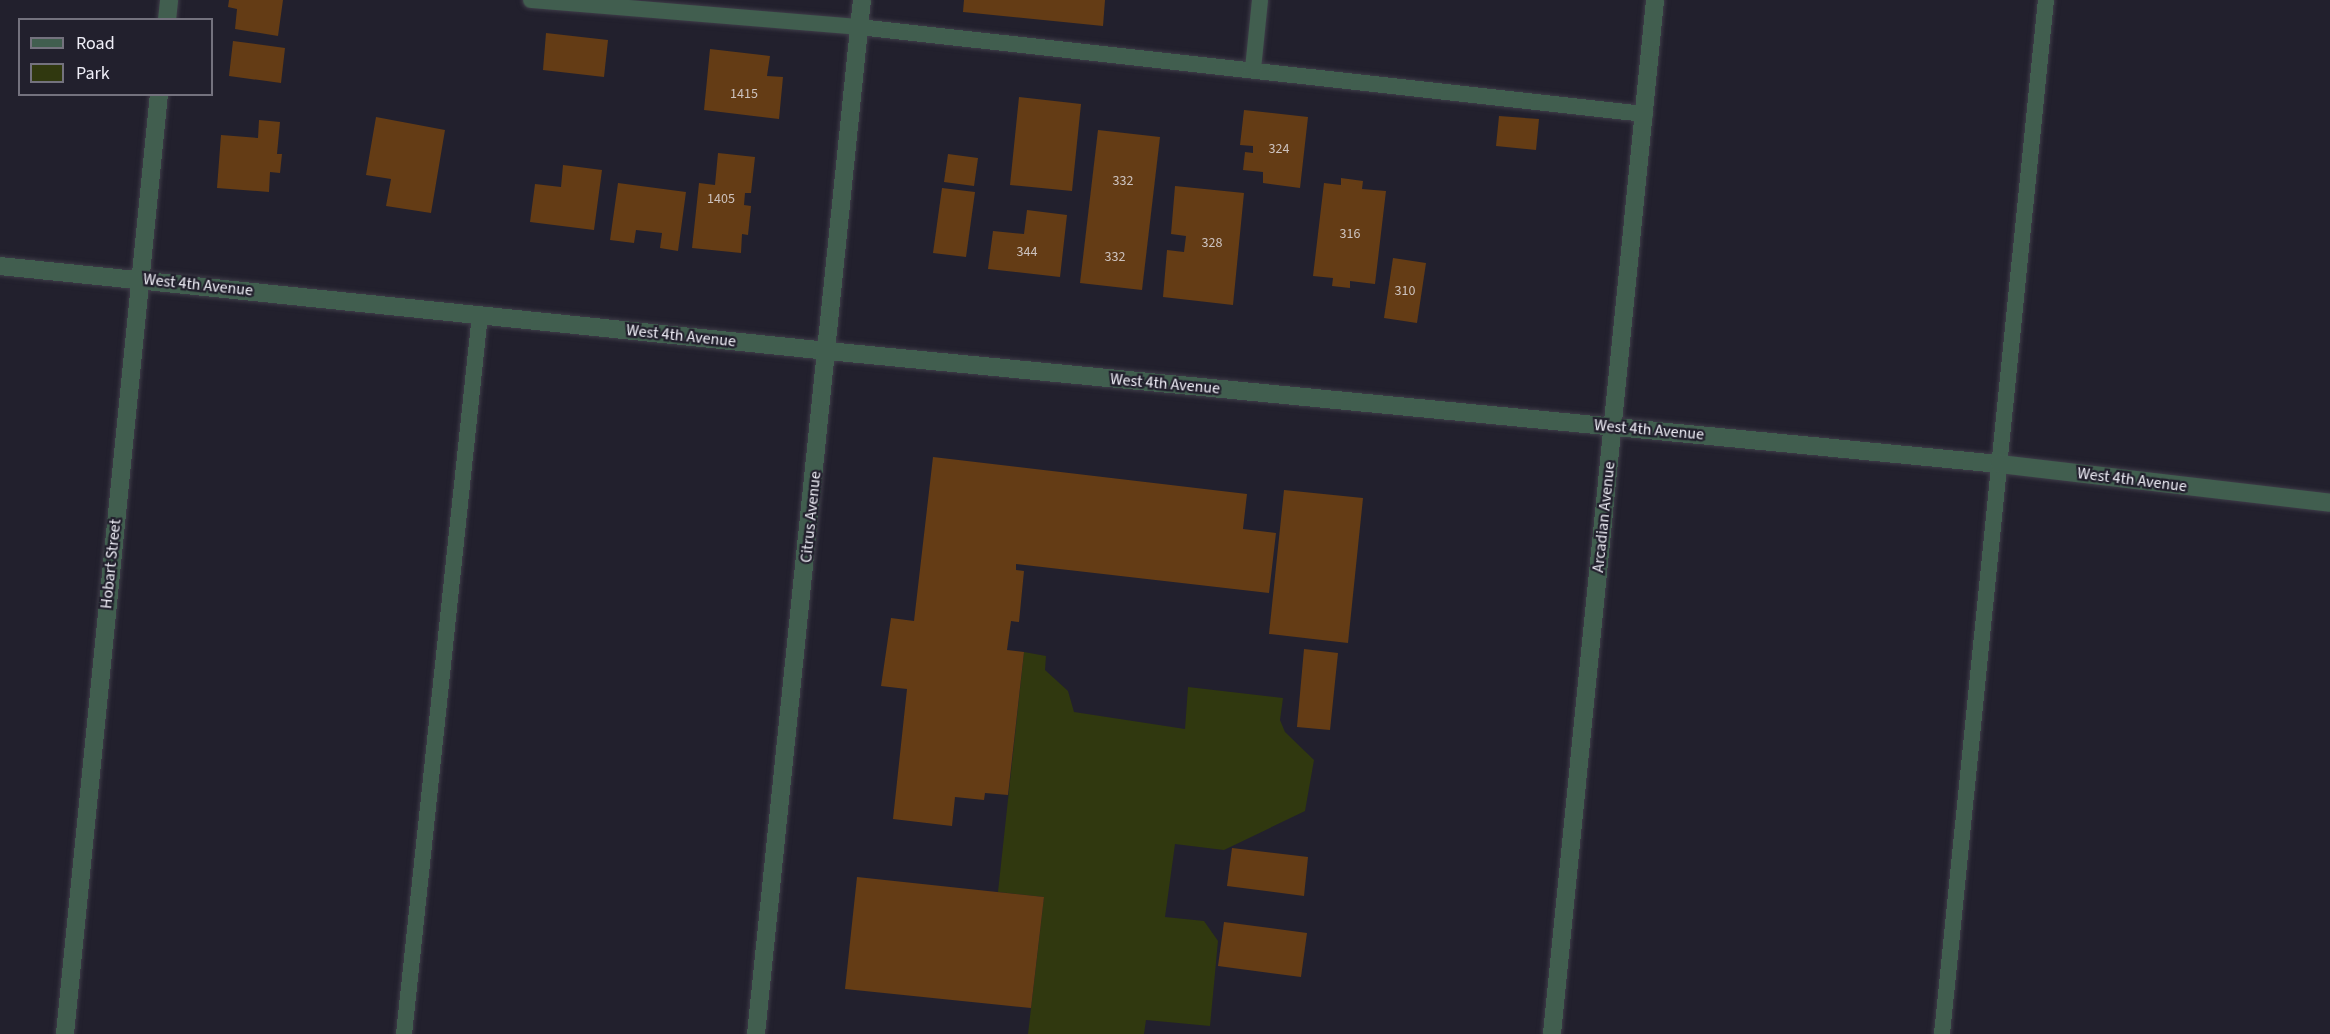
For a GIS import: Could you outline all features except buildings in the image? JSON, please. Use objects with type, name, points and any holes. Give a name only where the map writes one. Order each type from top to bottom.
[{"type":"street","points":[[167,18],[169,0]]},
{"type":"street","name":"Citrus Avenue","points":[[756,1034],[828,351],[862,0]]},
{"type":"street","name":"Arcadian Avenue","points":[[1552,1034],[1655,0]]},
{"type":"street","name":"Hobart Street","points":[[64,1034],[159,96]]},
{"type":"street","name":"West 4th Avenue","points":[[0,266],[828,351],[2000,464],[2330,503]]},
{"type":"lane","points":[[531,0],[859,27],[1644,114]]},
{"type":"lane","points":[[1253,69],[1260,0]]},
{"type":"lane","points":[[1942,1034],[2046,0]]},
{"type":"lane","points":[[404,1034],[480,315]]},
{"type":"green space","points":[[1024,652],[1046,656],[1045,670],[1068,691],[1074,712],[1185,729],[1188,687],[1283,698],[1280,720],[1285,732],[1314,760],[1305,811],[1224,850],[1175,844],[1165,917],[1204,921],[1218,941],[1210,1026],[1146,1020],[1144,1034],[1028,1034],[1044,897],[998,892]]}]
